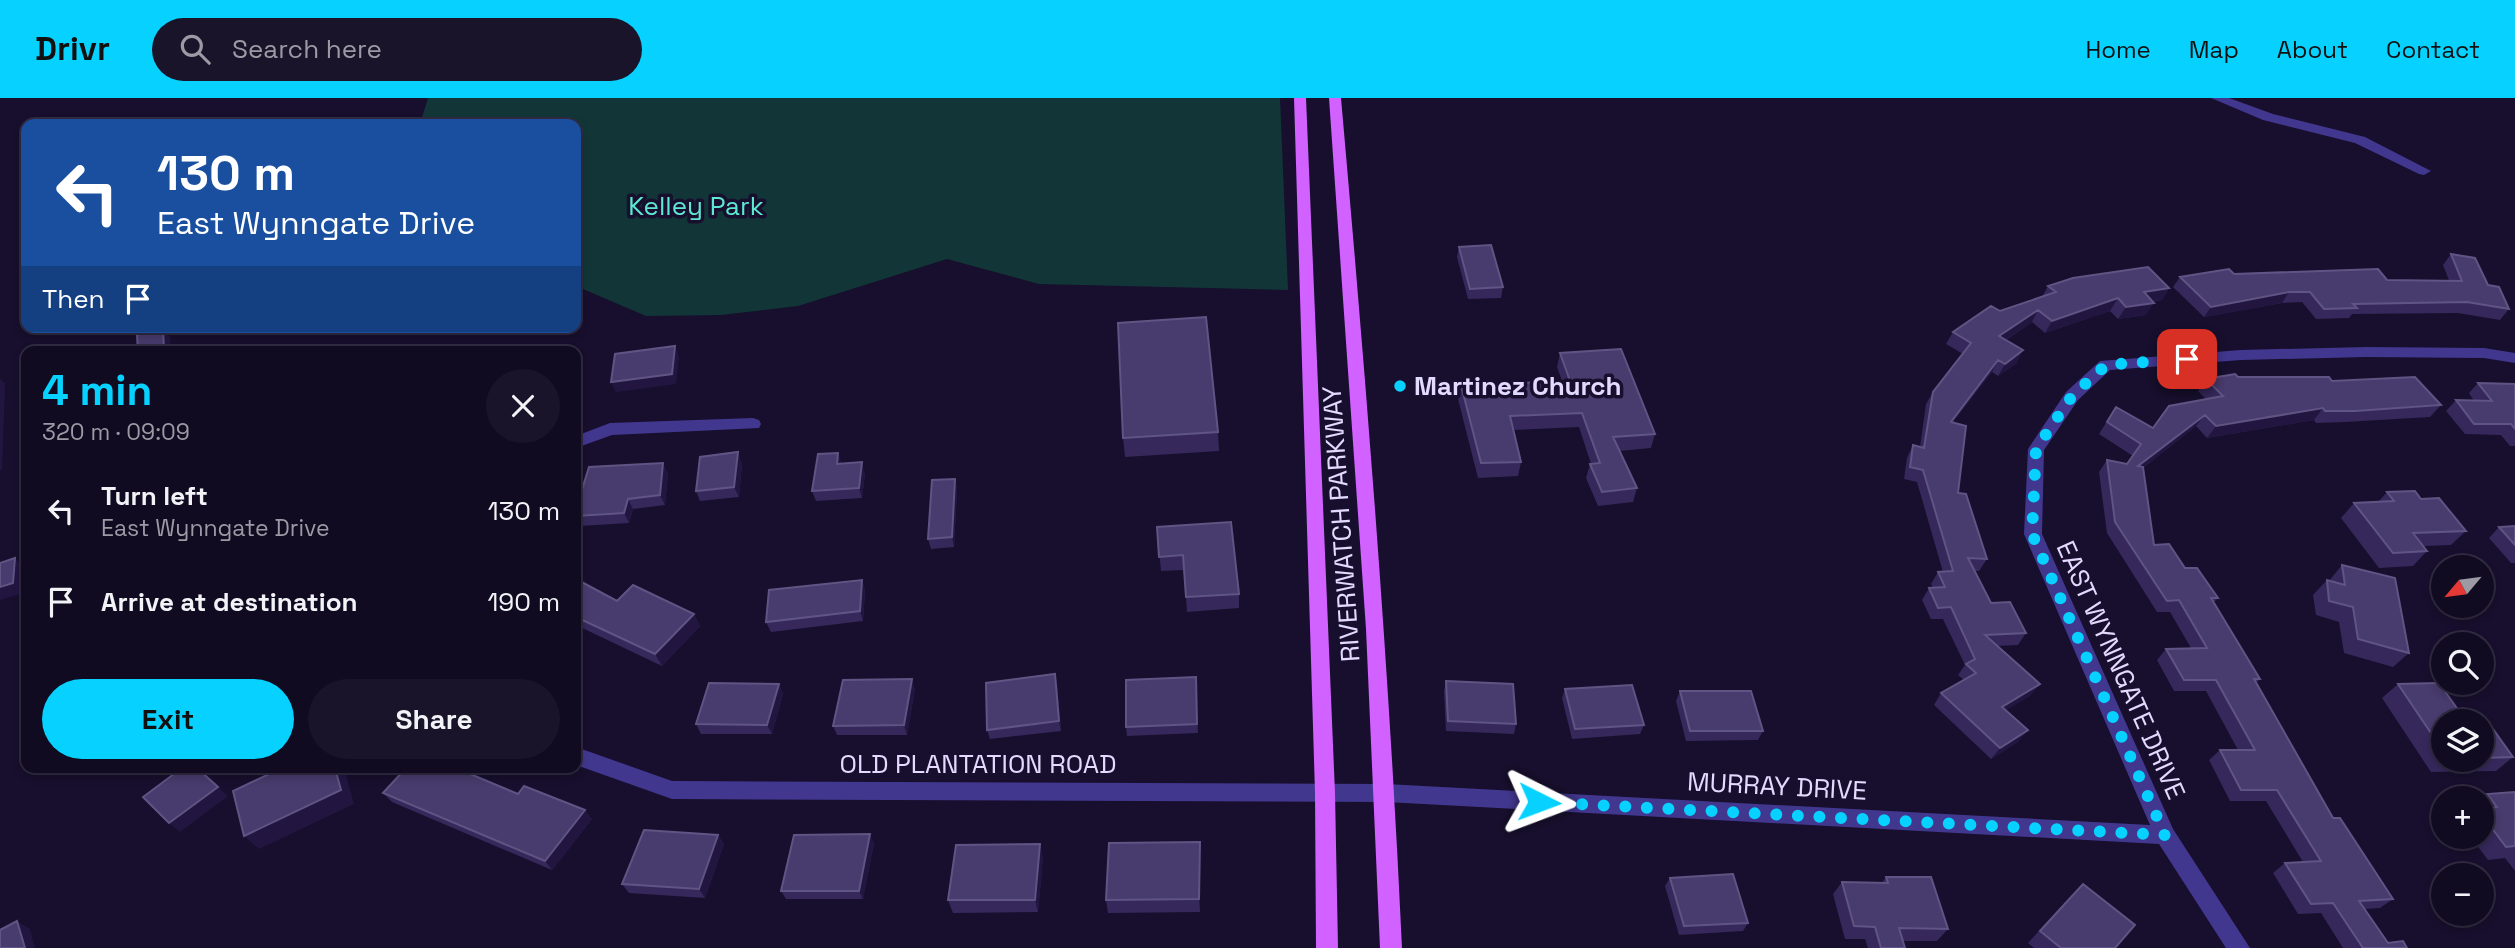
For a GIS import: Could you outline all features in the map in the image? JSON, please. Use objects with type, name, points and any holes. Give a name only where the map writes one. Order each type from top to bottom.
[{"type":"main road","name":"RIVERWATCH PARKWAY","points":[[1300,98],[1325,793],[1327,948]]},
{"type":"main road","name":"RIVERWATCH PARKWAY","points":[[1335,98],[1386,793],[1391,948]]},
{"type":"street","points":[[2217,98],[2268,117],[2360,140],[2424,171]]},
{"type":"street","name":"EAST WYNNGATE DRIVE","points":[[2239,948],[2165,835],[2032,534],[2036,449],[2072,396],[2106,365],[2241,355],[2366,352],[2484,353],[2515,358]]},
{"type":"street","points":[[581,440],[610,429],[753,424]]},
{"type":"street","name":"OLD PLANTATION ROAD","points":[[581,758],[672,790],[1386,793]]},
{"type":"street","name":"MURRAY DRIVE","points":[[1386,793],[2165,835]]},
{"type":"green space","name":"Kelley Park","points":[[428,98],[1280,98],[1288,290],[1039,284],[947,259],[798,306],[721,315],[646,316],[581,288],[581,119],[422,119]]},
{"type":"building","points":[[1491,245],[1503,287],[1470,289],[1459,247]]},
{"type":"building","points":[[2451,254],[2475,258],[2488,285],[2499,287],[2509,309],[2467,302],[2353,304],[2357,308],[2324,309],[2310,292],[2289,292],[2211,307],[2180,277],[2229,269],[2234,274],[2378,269],[2387,280],[2462,281]]},
{"type":"building","points":[[2148,267],[2169,288],[2144,292],[2154,303],[2126,307],[2118,298],[2052,321],[2038,310],[1999,336],[2023,350],[2005,364],[1998,360],[1951,422],[1966,426],[1958,493],[1966,494],[1987,559],[1968,558],[1991,603],[2010,602],[2026,633],[1985,635],[2040,684],[2002,707],[2028,730],[2000,748],[1941,693],[1976,673],[1966,664],[1975,659],[1951,607],[1938,608],[1929,588],[1945,587],[1938,572],[1953,571],[1923,470],[1910,467],[1913,445],[1924,448],[1933,392],[1971,343],[1953,332],[1991,306],[2000,311],[2056,292],[2048,286],[2073,278]]},
{"type":"building","points":[[1206,317],[1218,432],[1123,438],[1118,323]]},
{"type":"building","points":[[163,333],[164,346],[138,346],[137,335]]},
{"type":"building","points":[[675,346],[672,374],[611,382],[615,354]]},
{"type":"building","points":[[1621,349],[1655,434],[1613,437],[1637,488],[1602,492],[1590,464],[1600,463],[1582,413],[1510,416],[1521,462],[1481,463],[1461,385],[1570,381],[1560,353]]},
{"type":"building","points":[[2235,374],[2238,377],[2329,377],[2332,381],[2415,377],[2441,405],[2355,411],[2325,411],[2323,408],[2216,426],[2205,415],[2138,466],[2143,467],[2154,545],[2169,544],[2185,568],[2197,568],[2218,598],[2211,598],[2260,679],[2254,679],[2333,818],[2340,818],[2393,899],[2359,901],[2388,943],[2403,941],[2407,948],[2363,948],[2333,903],[2311,904],[2285,863],[2321,861],[2277,790],[2241,790],[2220,750],[2255,750],[2216,680],[2184,680],[2166,649],[2207,648],[2179,600],[2167,601],[2115,522],[2107,460],[2127,464],[2141,444],[2107,422],[2116,407],[2153,428],[2169,406],[2223,396],[2206,379]]},
{"type":"building","points":[[2478,383],[2515,384],[2515,429],[2511,424],[2474,424],[2456,400],[2492,401]]},
{"type":"building","points":[[738,452],[734,487],[696,491],[700,457]]},
{"type":"building","points":[[838,453],[837,464],[862,462],[859,488],[812,491],[818,454]]},
{"type":"building","points":[[663,463],[660,495],[628,499],[624,513],[581,516],[581,493],[589,467]]},
{"type":"building","points":[[955,479],[952,537],[928,539],[932,480]]},
{"type":"building","points":[[2415,491],[2421,499],[2439,498],[2466,531],[2413,533],[2427,551],[2393,553],[2354,503],[2394,501],[2387,492]]},
{"type":"building","points":[[1231,522],[1239,594],[1186,597],[1183,555],[1159,557],[1157,527]]},
{"type":"building","points":[[2515,526],[2515,545],[2499,527]]},
{"type":"building","points":[[15,558],[13,583],[0,587],[0,563]]},
{"type":"building","points":[[2342,565],[2395,578],[2409,653],[2358,639],[2353,607],[2329,601],[2327,580],[2345,585]]},
{"type":"building","points":[[862,580],[860,611],[766,622],[769,590]]},
{"type":"building","points":[[581,582],[617,601],[633,585],[694,614],[655,654],[581,619]]},
{"type":"building","points":[[1055,674],[1059,721],[987,730],[986,683]]},
{"type":"building","points":[[1196,677],[1197,724],[1126,727],[1126,680]]},
{"type":"building","points":[[912,679],[904,725],[833,726],[843,680]]},
{"type":"building","points":[[1446,681],[1513,684],[1516,724],[1448,721]]},
{"type":"building","points":[[709,683],[779,684],[767,725],[696,724]]},
{"type":"building","points":[[2431,683],[2431,695],[2448,695],[2457,709],[2431,709],[2431,733],[2398,684]]},
{"type":"building","points":[[1632,685],[1644,725],[1575,729],[1565,689]]},
{"type":"building","points":[[1680,691],[1751,691],[1763,731],[1690,731]]},
{"type":"building","points":[[2494,730],[2513,757],[2494,758]]},
{"type":"building","points":[[175,773],[203,773],[218,787],[169,823],[143,797]]},
{"type":"building","points":[[271,773],[336,773],[341,790],[244,836],[233,791]]},
{"type":"building","points":[[401,773],[468,773],[518,794],[524,786],[585,810],[545,861],[383,793]]},
{"type":"building","points":[[2515,792],[2515,846],[2506,847],[2494,831],[2494,807],[2497,807],[2494,794]]},
{"type":"building","points":[[644,830],[718,835],[699,889],[622,884]]},
{"type":"building","points":[[870,834],[859,891],[781,891],[794,835]]},
{"type":"building","points":[[1200,842],[1199,899],[1106,900],[1109,843]]},
{"type":"building","points":[[1040,844],[1035,900],[948,900],[956,845]]},
{"type":"building","points":[[1733,874],[1748,923],[1684,926],[1670,878]]},
{"type":"building","points":[[1886,877],[1931,877],[1948,929],[1899,928],[1905,948],[1881,948],[1875,927],[1854,926],[1842,882],[1888,883]]},
{"type":"building","points":[[2083,884],[2135,925],[2115,948],[2061,948],[2040,931]]},
{"type":"building","points":[[17,921],[25,948],[0,948],[0,930]]},
{"type":"place","name":"Martinez Church","points":[[1400,386]]},
{"type":"route","points":[[1539,802],[2165,835],[2032,534],[2036,449],[2072,396],[2106,365],[2187,359]]}]
